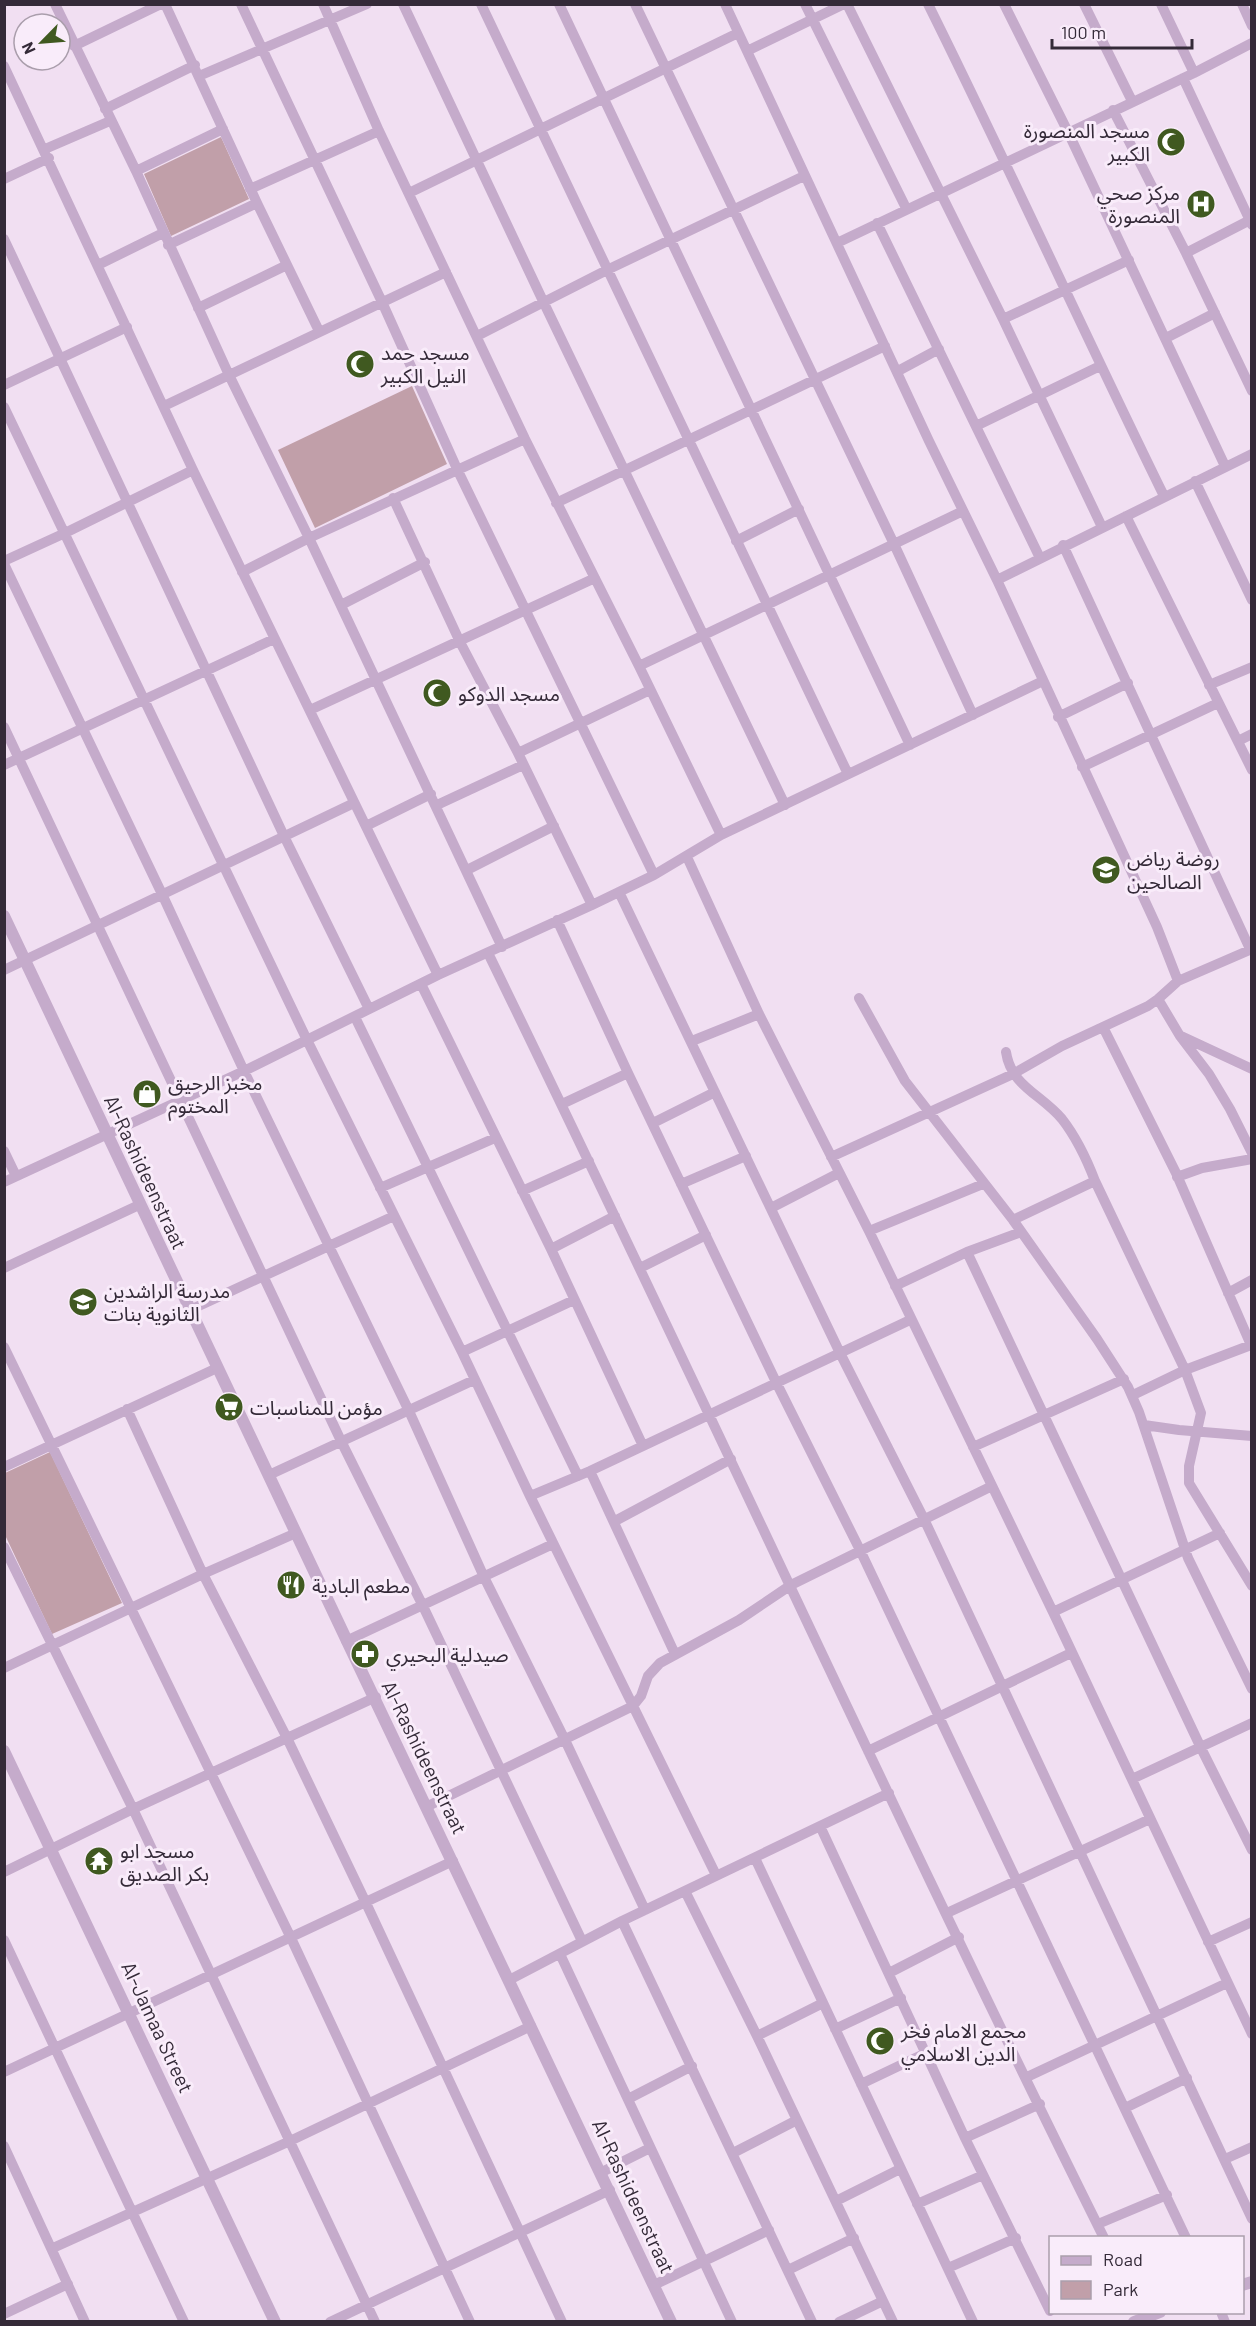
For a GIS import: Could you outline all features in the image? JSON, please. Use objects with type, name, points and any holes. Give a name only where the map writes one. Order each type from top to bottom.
[{"type":"street","points":[[55,4],[136,171],[229,375],[309,538],[502,946]]},
{"type":"street","points":[[74,46],[161,4]]},
{"type":"street","points":[[165,4],[256,203],[319,331]]},
{"type":"street","points":[[241,4],[382,302],[458,471],[654,875]]},
{"type":"street","points":[[323,4],[379,131],[525,439],[721,835]]},
{"type":"street","points":[[105,109],[367,4]]},
{"type":"street","points":[[403,4],[785,805]]},
{"type":"street","points":[[481,4],[848,774]]},
{"type":"street","points":[[559,4],[669,240],[831,574],[910,745]]},
{"type":"street","points":[[635,4],[894,544],[973,715]]},
{"type":"street","points":[[725,4],[804,176],[997,580],[1058,717],[1157,927],[1178,981]]},
{"type":"street","points":[[805,4],[906,208]]},
{"type":"street","points":[[747,51],[846,4],[1003,319],[1102,527]]},
{"type":"street","points":[[928,4],[1006,162],[1100,366],[1164,496]]},
{"type":"street","points":[[1004,4],[1068,132],[1226,466]]},
{"type":"street","points":[[1084,4],[1132,101]]},
{"type":"street","points":[[1161,4],[1194,73]]},
{"type":"street","points":[[1242,4],[1251,26]]},
{"type":"street","points":[[409,193],[738,33]]},
{"type":"street","points":[[837,243],[906,208],[1194,73],[1251,43]]},
{"type":"street","points":[[4,66],[47,153],[193,470],[438,975]]},
{"type":"street","points":[[1183,78],[1251,222],[1186,253]]},
{"type":"street","points":[[1113,110],[1186,253],[1251,391]]},
{"type":"street","points":[[4,178],[110,121]]},
{"type":"street","points":[[136,171],[223,129]]},
{"type":"street","points":[[250,189],[379,131]]},
{"type":"street","points":[[477,336],[543,301],[804,176]]},
{"type":"street","points":[[168,245],[256,203]]},
{"type":"street","points":[[877,223],[1040,558]]},
{"type":"street","points":[[98,265],[163,233]]},
{"type":"street","points":[[4,239],[284,836],[369,1009]]},
{"type":"street","points":[[1003,319],[1129,260]]},
{"type":"street","points":[[198,308],[287,265]]},
{"type":"street","points":[[164,406],[446,272]]},
{"type":"street","points":[[1166,338],[1215,313]]},
{"type":"street","points":[[4,385],[127,327]]},
{"type":"street","points":[[556,503],[885,346]]},
{"type":"street","points":[[898,371],[939,349]]},
{"type":"street","points":[[976,426],[1100,366]]},
{"type":"street","points":[[4,407],[307,1040],[462,1352],[553,1544],[716,1875]]},
{"type":"street","points":[[242,572],[393,498],[458,471],[525,439]]},
{"type":"street","points":[[997,580],[1063,545],[1251,454]]},
{"type":"street","points":[[193,470],[4,562],[84,727],[244,1071],[409,1412],[484,1577],[565,1740],[645,1910]]},
{"type":"street","points":[[1195,481],[1251,600]]},
{"type":"street","points":[[393,498],[460,642],[518,753],[592,905]]},
{"type":"street","points":[[736,541],[799,509]]},
{"type":"street","points":[[639,666],[963,511]]},
{"type":"street","points":[[1126,516],[1251,770]]},
{"type":"street","points":[[831,1157],[1013,1074],[1062,1046],[1158,999],[1178,981],[1251,949],[1063,545]]},
{"type":"street","points":[[340,604],[424,562]]},
{"type":"street","points":[[310,710],[595,578]]},
{"type":"street","points":[[4,765],[274,639]]},
{"type":"street","points":[[1209,686],[1251,667]]},
{"type":"street","points":[[4,1182],[244,1071],[438,975],[619,892],[687,857],[721,835],[1043,681]]},
{"type":"street","points":[[1058,717],[1128,683]]},
{"type":"street","points":[[518,753],[650,690]]},
{"type":"street","points":[[1082,767],[1218,703]]},
{"type":"street","points":[[4,728],[263,1278],[422,1604],[582,1941]]},
{"type":"street","points":[[1238,741],[1251,734]]},
{"type":"street","points":[[437,806],[523,765]]},
{"type":"street","points":[[366,826],[431,794]]},
{"type":"street","points":[[4,970],[354,802]]},
{"type":"street","points":[[467,870],[554,826]]},
{"type":"street","points":[[687,857],[759,1014],[869,1231],[1053,1612],[1251,2034]]},
{"type":"street","points":[[619,892],[840,1353],[924,1519],[1225,2159],[1251,2219]]},
{"type":"street","name":"Al-Rashideenstraat","points":[[4,916],[346,1641],[428,1806],[602,2172],[671,2322]]},
{"type":"street","points":[[557,920],[681,1184],[860,1550],[1018,1881],[1185,2236]]},
{"type":"street","points":[[488,953],[562,1104],[868,1751],[1103,2236]]},
{"type":"street","points":[[421,984],[551,1249],[643,1446]]},
{"type":"street","points":[[859,998],[901,1075],[928,1113],[1013,1220],[1124,1379],[1133,1395],[1144,1425],[1186,1551],[1251,1689]]},
{"type":"street","points":[[1158,999],[1180,1036],[1209,1074],[1230,1109],[1251,1153]]},
{"type":"street","points":[[692,1041],[759,1014]]},
{"type":"street","points":[[355,1017],[578,1476]]},
{"type":"street","points":[[1103,1027],[1177,1177],[1251,1346],[1185,1370],[1133,1395]]},
{"type":"street","points":[[1180,1036],[1251,1069]]},
{"type":"street","points":[[1006,1052],[1008,1065],[1013,1074],[1063,1120],[1082,1152],[1185,1370],[1200,1409],[1189,1466],[1189,1483],[1251,1586]]},
{"type":"street","points":[[562,1104],[628,1073]]},
{"type":"street","points":[[653,1123],[715,1092]]},
{"type":"street","points":[[380,1188],[495,1138]]},
{"type":"street","points":[[4,1151],[16,1176]]},
{"type":"street","points":[[681,1184],[746,1156]]},
{"type":"street","points":[[1177,1177],[1202,1168],[1251,1160]]},
{"type":"street","points":[[522,1191],[589,1161]]},
{"type":"street","points":[[771,1208],[839,1173]]},
{"type":"street","points":[[1013,1220],[1095,1181]]},
{"type":"street","points":[[869,1231],[983,1184]]},
{"type":"street","points":[[4,1268],[139,1205]]},
{"type":"street","points":[[190,1310],[394,1216]]},
{"type":"street","points":[[551,1249],[615,1216]]},
{"type":"street","points":[[895,1286],[967,1252],[1021,1232]]},
{"type":"street","points":[[640,1268],[706,1235]]},
{"type":"street","points":[[967,1252],[1251,1850]]},
{"type":"street","points":[[1228,1293],[1251,1281]]},
{"type":"street","points":[[462,1352],[574,1300]]},
{"type":"street","points":[[530,1496],[590,1471],[910,1320]]},
{"type":"street","points":[[4,1347],[291,1938],[470,2322]]},
{"type":"street","points":[[4,1467],[217,1368]]},
{"type":"street","points":[[973,1447],[1124,1379]]},
{"type":"street","points":[[269,1475],[474,1380]]},
{"type":"street","points":[[127,1409],[203,1574],[287,1738],[366,1902],[562,2322]]},
{"type":"street","points":[[1144,1425],[1251,1436]]},
{"type":"street","points":[[615,1521],[730,1459]]},
{"type":"street","points":[[590,1471],[675,1654]]},
{"type":"street","points":[[428,1806],[633,1706],[641,1696],[644,1685],[653,1670],[675,1654],[739,1620],[791,1585],[992,1486]]},
{"type":"street","points":[[4,1668],[203,1574],[296,1533]]},
{"type":"street","points":[[1053,1612],[1220,1533]]},
{"type":"street","points":[[346,1641],[553,1544]]},
{"type":"street","points":[[4,1547],[133,1809],[375,2322]]},
{"type":"street","points":[[868,1751],[1071,1653]]},
{"type":"street","points":[[4,1872],[133,1809],[375,1697]]},
{"type":"street","points":[[1132,1779],[1251,1723]]},
{"type":"street","name":"Al-Jamaa Street","points":[[4,1750],[275,2322]]},
{"type":"street","points":[[509,1980],[622,1921],[889,1793]]},
{"type":"street","points":[[947,1913],[1150,1819]]},
{"type":"street","points":[[820,1826],[965,2138],[1049,2308]]},
{"type":"street","points":[[755,1858],[973,2322]]},
{"type":"street","points":[[4,2072],[453,1861]]},
{"type":"street","points":[[685,1891],[757,2036],[893,2322]]},
{"type":"street","points":[[622,1921],[812,2322]]},
{"type":"street","points":[[1208,1942],[1251,1922]]},
{"type":"street","points":[[889,1973],[959,1937]]},
{"type":"street","points":[[4,1940],[184,2322]]},
{"type":"street","points":[[560,1954],[732,2322]]},
{"type":"street","points":[[1027,2078],[1227,1983]]},
{"type":"street","points":[[835,2029],[901,1998]]},
{"type":"street","points":[[757,2036],[823,2003]]},
{"type":"street","points":[[53,2248],[290,2141],[531,2026]]},
{"type":"street","points":[[861,2084],[926,2052]]},
{"type":"street","points":[[628,2099],[692,2066]]},
{"type":"street","points":[[1125,2108],[1187,2078]]},
{"type":"street","points":[[965,2138],[1040,2104]]},
{"type":"street","points":[[733,2153],[796,2120]]},
{"type":"street","points":[[4,2146],[53,2248],[85,2322]]},
{"type":"street","points":[[1225,2159],[1251,2147]]},
{"type":"street","points":[[602,2172],[650,2148]]},
{"type":"street","points":[[836,2201],[900,2169]]},
{"type":"street","points":[[917,2205],[983,2175]]},
{"type":"street","points":[[330,2322],[610,2190]]},
{"type":"street","points":[[1098,2224],[1167,2195]]},
{"type":"street","points":[[654,2285],[769,2230]]},
{"type":"street","points":[[788,2270],[854,2238]]},
{"type":"street","points":[[948,2268],[1016,2238]]},
{"type":"street","points":[[4,2314],[68,2284]]},
{"type":"street","points":[[839,2322],[883,2301]]},
{"type":"green space","points":[[221,137],[249,199],[171,236],[144,174]]},
{"type":"green space","points":[[412,386],[447,464],[315,528],[278,450]]},
{"type":"green space","points":[[50,1452],[122,1603],[52,1634],[5,1535],[5,1473]]},
{"type":"place","name":"مسجد المنصورة الكبير","points":[[1171,142]]},
{"type":"place","name":"مركز صحي المنصورة","points":[[1201,204]]},
{"type":"place","name":"مسجد حمد النيل الكبير","points":[[360,364]]},
{"type":"place","name":"مسجد الدوكو","points":[[437,693]]},
{"type":"place","name":"روضة رياض الصالحين","points":[[1106,870]]},
{"type":"place","name":"مخبز الرحيق المختوم","points":[[147,1094]]},
{"type":"place","name":"مدرسة الراشدين الثانوية بنات","points":[[83,1302]]},
{"type":"place","name":"مؤمن للمناسبات","points":[[229,1407]]},
{"type":"place","name":"مطعم البادية","points":[[291,1585]]},
{"type":"place","name":"صيدلية البحيري","points":[[365,1654]]},
{"type":"place","name":"مسجد ابو بكر الصديق","points":[[99,1861]]},
{"type":"place","name":"مجمع الامام فخر الدين الاسلامي","points":[[880,2041]]}]
